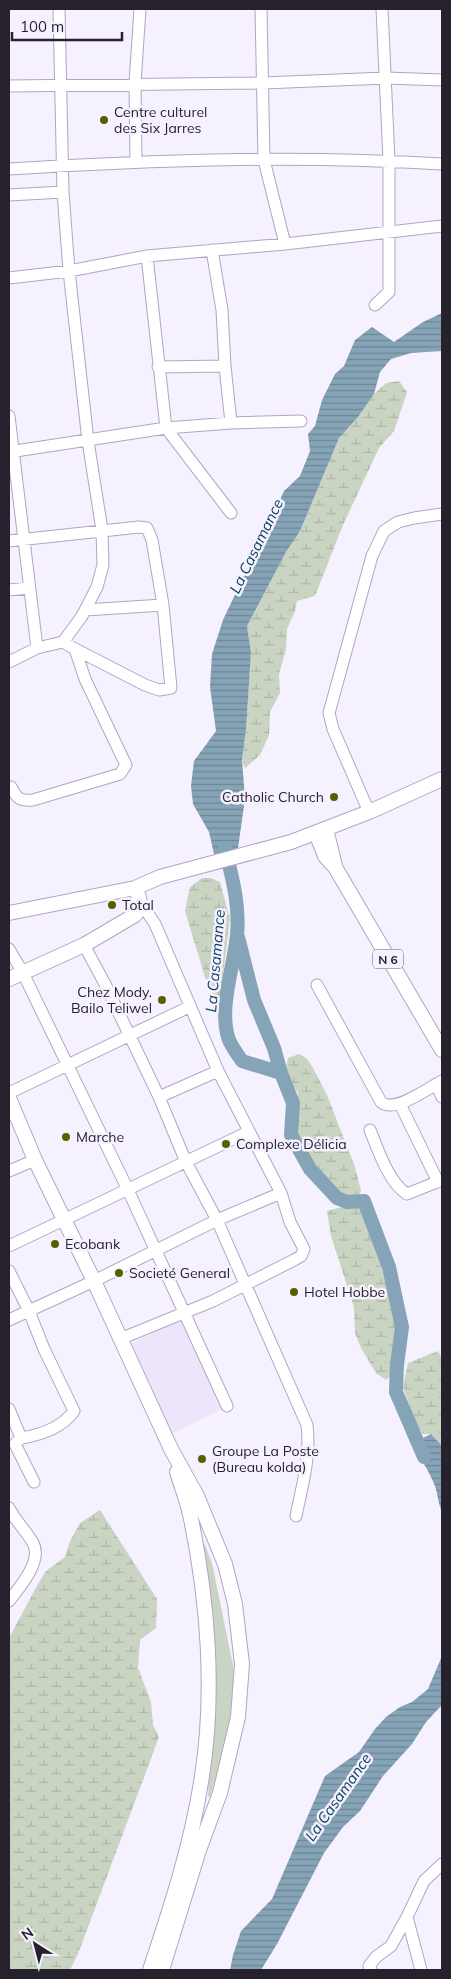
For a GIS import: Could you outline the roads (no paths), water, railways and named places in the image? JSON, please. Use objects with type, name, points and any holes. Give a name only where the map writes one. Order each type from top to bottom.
[{"type":"main road","points":[[9,913],[135,888],[160,877],[291,842],[369,812],[442,779]]},
{"type":"main road","name":"N 6","points":[[321,831],[325,856],[336,867]]},
{"type":"main road","name":"N 6","points":[[321,831],[336,867],[442,1050]]},
{"type":"main road","points":[[291,842],[304,844],[325,856]]},
{"type":"main road","points":[[9,979],[84,945],[135,915],[139,910],[140,903],[135,888]]},
{"type":"main road","points":[[9,1098],[35,1160],[94,1281],[171,1449],[197,1496],[225,1564],[235,1604],[242,1664],[238,1717],[227,1765],[162,1970]]},
{"type":"main road","points":[[150,1970],[179,1882],[202,1776],[208,1718],[205,1614],[201,1577],[191,1518],[171,1449]]},
{"type":"street","points":[[9,662],[37,648],[64,642],[85,610],[97,587],[103,565],[102,530],[88,441],[69,271],[61,165],[59,9]]},
{"type":"street","points":[[136,162],[135,83],[140,9]]},
{"type":"street","points":[[261,9],[264,160],[285,244]]},
{"type":"street","points":[[376,305],[389,292],[389,160],[382,9]]},
{"type":"street","points":[[9,86],[386,78],[442,80]]},
{"type":"street","points":[[9,169],[196,160],[389,160],[442,164]]},
{"type":"street","points":[[9,195],[63,192]]},
{"type":"street","points":[[9,278],[69,271],[147,256],[285,244],[442,226]]},
{"type":"street","points":[[212,250],[222,310],[231,423]]},
{"type":"street","points":[[147,256],[166,428],[231,513]]},
{"type":"street","points":[[158,367],[225,366]]},
{"type":"street","points":[[9,416],[37,648]]},
{"type":"street","points":[[12,452],[166,428],[231,423],[301,421]]},
{"type":"street","points":[[369,812],[333,729],[329,713],[372,556],[384,531],[398,522],[442,514]]},
{"type":"street","points":[[9,541],[102,530],[147,528],[152,540],[163,605],[171,688],[160,690],[145,684],[74,649],[64,642]]},
{"type":"street","points":[[9,590],[29,588]]},
{"type":"street","points":[[85,610],[163,605]]},
{"type":"street","points":[[10,785],[16,798],[23,801],[33,800],[120,774],[126,765],[85,679],[74,649]]},
{"type":"street","points":[[120,1339],[213,1301],[301,1256],[304,1249],[290,1222],[281,1193],[218,1071],[155,924],[140,903]]},
{"type":"street","points":[[84,945],[105,984],[159,1097],[186,1162],[217,1220],[307,1425],[308,1458],[296,1516]]},
{"type":"street","points":[[9,949],[23,973],[128,1190],[227,1406]]},
{"type":"street","points":[[317,985],[381,1102],[390,1107],[400,1104],[439,1083],[442,1097]]},
{"type":"street","points":[[9,1093],[190,1007]]},
{"type":"street","points":[[159,1097],[218,1071]]},
{"type":"street","points":[[370,1130],[382,1159],[399,1190],[407,1194],[440,1181],[400,1104]]},
{"type":"street","points":[[9,1246],[248,1132]]},
{"type":"street","points":[[9,1171],[35,1160]]},
{"type":"street","points":[[9,1320],[94,1281],[217,1220],[281,1193]]},
{"type":"street","points":[[9,1271],[74,1411],[69,1419],[59,1425],[15,1443]]},
{"type":"street","points":[[9,1409],[15,1443],[34,1482]]},
{"type":"street","points":[[9,1510],[34,1545],[35,1554],[26,1580],[9,1601]]},
{"type":"street","points":[[371,1970],[369,1966],[376,1957],[391,1946],[424,1881],[442,1864]]},
{"type":"street","points":[[407,1917],[421,1970]]},
{"type":"water","points":[[442,313],[442,351],[411,353],[391,359],[380,372],[374,394],[358,417],[339,438],[300,531],[286,552],[247,626],[251,652],[246,730],[242,759],[245,799],[238,848],[214,854],[209,832],[193,804],[191,786],[194,761],[216,731],[210,687],[212,654],[223,620],[284,491],[300,476],[310,451],[308,434],[315,426],[322,400],[335,374],[344,366],[355,340],[372,327],[394,342],[423,322]]},
{"type":"water","points":[[431,1434],[442,1446],[442,1512],[433,1480],[411,1444]]},
{"type":"water","points":[[442,1656],[442,1705],[426,1722],[412,1744],[383,1776],[360,1811],[343,1827],[324,1853],[277,1944],[261,1970],[230,1970],[241,1931],[272,1899],[325,1776],[359,1752],[386,1717],[400,1707],[412,1702],[428,1689]]},
{"type":"waterway","name":"La Casamance","points":[[225,848],[235,891],[238,924],[226,1000],[225,1013],[229,1040],[242,1061],[281,1073],[293,1103],[291,1135],[310,1169],[337,1198],[347,1202],[364,1201],[389,1267],[402,1327],[396,1392],[424,1457]]},
{"type":"waterway","points":[[238,937],[254,1000],[274,1048],[281,1073]]},
{"type":"place","name":"Centre culturel des Six Jarres","points":[[104,120]]},
{"type":"place","name":"Catholic Church","points":[[334,797]]},
{"type":"place","name":"Total","points":[[112,905]]},
{"type":"place","name":"Chez Mody. Bailo Teliwel","points":[[162,1000]]},
{"type":"place","name":"Marche","points":[[66,1137]]},
{"type":"place","name":"Complexe Délicia","points":[[226,1144]]},
{"type":"place","name":"Ecobank","points":[[55,1244]]},
{"type":"place","name":"Societé General","points":[[119,1273]]},
{"type":"place","name":"Hotel Hobbe","points":[[294,1292]]},
{"type":"place","name":"Groupe La Poste (Bureau kolda)","points":[[202,1459]]}]
